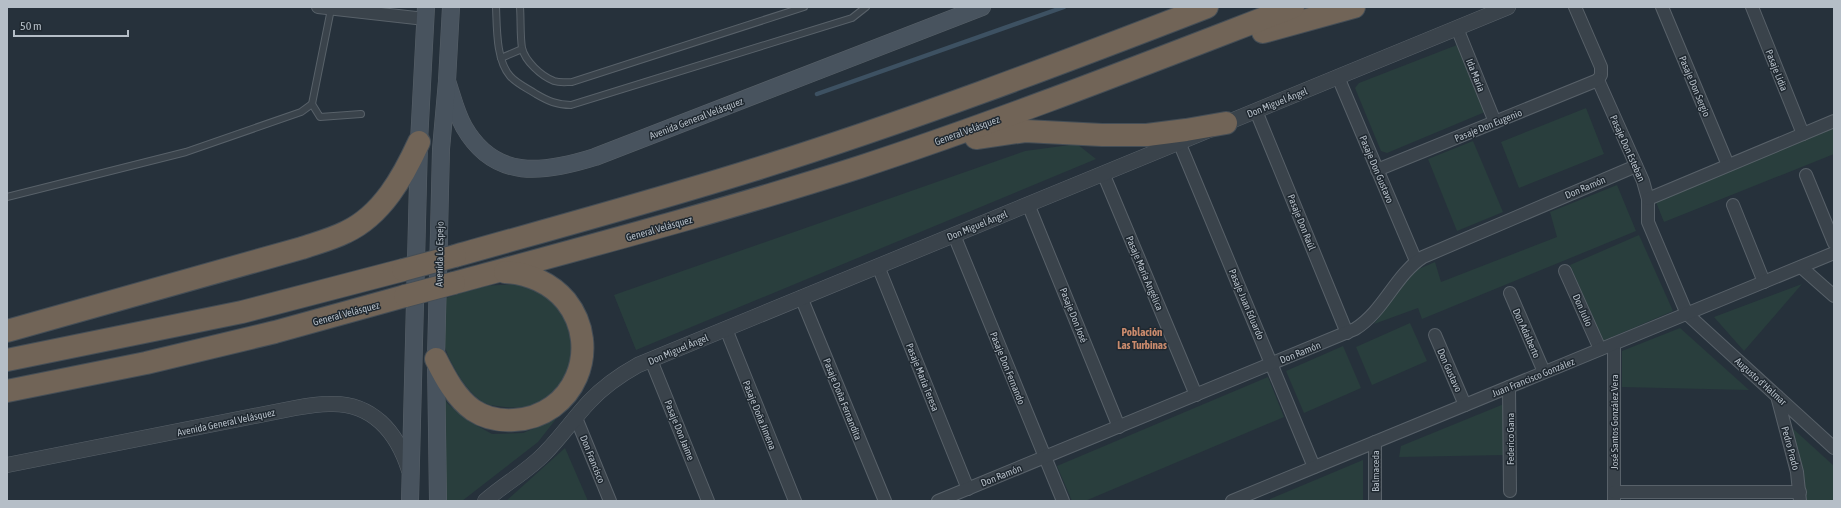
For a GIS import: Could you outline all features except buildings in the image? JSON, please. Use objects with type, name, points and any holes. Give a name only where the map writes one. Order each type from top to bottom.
[{"type":"highway","points":[[1132,36],[1176,7]]},
{"type":"highway","points":[[7,360],[242,312],[455,256],[761,168],[974,95],[1207,7]]},
{"type":"highway","name":"General Velásquez","points":[[7,392],[146,363],[267,333],[673,224],[860,166],[1020,111],[1293,7]]},
{"type":"highway","points":[[1187,48],[1252,34],[1354,7]]},
{"type":"highway","points":[[860,166],[955,142],[1012,132],[1040,131],[1102,135],[1146,135],[1186,130],[1226,122]]},
{"type":"highway","points":[[7,331],[302,248],[347,232],[369,218],[385,200],[405,170],[419,142]]},
{"type":"highway","points":[[436,358],[448,382],[460,398],[472,409],[490,418],[520,420],[541,415],[558,404],[572,386],[580,364],[582,340],[576,317],[570,307],[553,289],[532,277],[512,273],[493,273]]},
{"type":"main road","name":"Avenida Lo Espejo","points":[[438,501],[436,358],[441,149],[447,80],[450,7]]},
{"type":"main road","name":"Avenida General Velásquez","points":[[447,80],[463,125],[480,148],[490,156],[513,166],[525,169],[548,169],[594,157],[982,7]]},
{"type":"main road","points":[[410,501],[419,142],[425,13]]},
{"type":"main road","points":[[411,426],[416,441],[419,458],[420,501]]},
{"type":"street","points":[[318,7],[331,9],[425,13]]},
{"type":"street","name":"Don Miguel Ángel","points":[[485,501],[535,462],[554,444],[589,402],[615,379],[651,360],[1508,7]]},
{"type":"street","name":"Pasaje Don Esteban","points":[[1575,7],[1600,67],[1601,75],[1598,80],[1643,181],[1648,200],[1648,222],[1687,314]]},
{"type":"street","name":"Pasaje Don Sergio","points":[[1662,7],[1728,165]]},
{"type":"street","name":"Pasaje Lidia","points":[[1752,7],[1803,134]]},
{"type":"street","name":"Ida Maria","points":[[1457,28],[1495,122]]},
{"type":"street","name":"Pasaje Don Gustavo","points":[[1338,77],[1416,261]]},
{"type":"street","name":"Pasaje Don Eugenio","points":[[1378,170],[1598,80]]},
{"type":"street","name":"Pasaje Don Raúl","points":[[1256,110],[1347,333]]},
{"type":"street","points":[[1648,200],[1834,121]]},
{"type":"street","name":"Pasaje Juan Eduardo","points":[[1180,142],[1314,466]]},
{"type":"street","name":"Don Ramón","points":[[938,501],[1356,329],[1371,318],[1416,261],[1429,254],[1636,166]]},
{"type":"street","name":"Pasaje María Angélica","points":[[1103,174],[1196,395]]},
{"type":"street","points":[[1806,175],[1834,243]]},
{"type":"street","name":"Pasaje Don José","points":[[1028,204],[1119,427]]},
{"type":"street","points":[[1733,205],[1764,282]]},
{"type":"street","name":"Pasaje Don Fernando","points":[[954,235],[1062,501]]},
{"type":"street","name":"Juan Francisco González","points":[[1232,501],[1260,495],[1314,466],[1834,254]]},
{"type":"street","name":"Pasaje María Teresa","points":[[878,266],[968,489]]},
{"type":"street","points":[[1801,267],[1834,296]]},
{"type":"street","name":"Don Julio","points":[[1565,272],[1600,349]]},
{"type":"street","name":"Don Adalberto","points":[[1510,293],[1544,372]]},
{"type":"street","name":"Pasaje Doña Fernandita","points":[[801,298],[885,501]]},
{"type":"street","name":"Augusto d'Halmar","points":[[1687,314],[1834,448]]},
{"type":"street","name":"Pasaje Doña Jimena","points":[[726,329],[795,501]]},
{"type":"street","name":"Don Gustavo","points":[[1434,336],[1465,405]]},
{"type":"street","name":"José Santos González Vera","points":[[1614,344],[1614,497]]},
{"type":"street","name":"Pasaje Don Jaime","points":[[651,360],[708,501]]},
{"type":"street","name":"Federico Gana","points":[[1510,386],[1510,491]]},
{"type":"street","name":"Pedro Prado","points":[[1777,396],[1797,472],[1800,496]]},
{"type":"street","name":"Avenida General Velásquez","points":[[7,465],[295,408],[329,404],[355,407],[378,420],[396,439],[403,451],[410,475]]},
{"type":"street","name":"Don Francisco","points":[[576,418],[610,501]]},
{"type":"street","name":"Balmaceda","points":[[1375,501],[1376,442]]},
{"type":"street","points":[[1614,497],[1800,496]]},
{"type":"lane","points":[[496,7],[501,58],[509,75],[518,84],[550,102],[562,105],[571,105],[852,18],[866,7]]},
{"type":"lane","points":[[520,7],[522,49],[532,64],[543,75],[554,81],[572,82],[804,7]]},
{"type":"lane","points":[[7,197],[186,152],[301,112],[312,104],[331,9]]},
{"type":"lane","points":[[501,58],[522,49]]},
{"type":"lane","points":[[312,104],[320,117],[361,114]]},
{"type":"green space","points":[[1457,45],[1485,112],[1387,153],[1381,151],[1355,88],[1359,83]]},
{"type":"green space","points":[[1586,108],[1604,154],[1519,188],[1501,142]]},
{"type":"green space","points":[[1834,128],[1834,154],[1664,222],[1656,202]]},
{"type":"green space","points":[[1473,141],[1503,212],[1457,231],[1428,159]]},
{"type":"green space","points":[[1077,144],[1096,159],[636,350],[614,295],[1025,151]]},
{"type":"green space","points":[[1617,185],[1636,231],[1422,319],[1418,308],[1374,324],[1414,271],[1435,262],[1441,282],[1557,237],[1550,212]]},
{"type":"green space","points":[[1639,235],[1673,311],[1603,341],[1570,265]]},
{"type":"green space","points":[[517,284],[543,292],[559,306],[568,320],[573,335],[573,350],[570,366],[562,380],[551,393],[537,403],[526,407],[490,405],[474,395],[466,386],[447,354],[441,330],[443,299],[481,286]]},
{"type":"green space","points":[[1802,284],[1744,351],[1714,317]]},
{"type":"green space","points":[[1410,323],[1427,361],[1372,385],[1356,347]]},
{"type":"green space","points":[[1680,328],[1749,390],[1622,387],[1622,351]]},
{"type":"green space","points":[[1343,346],[1361,388],[1304,413],[1286,371]]},
{"type":"green space","points":[[1268,377],[1284,417],[1085,501],[1072,501],[1057,466]]},
{"type":"green space","points":[[440,393],[448,404],[467,420],[492,434],[523,433],[556,419],[538,442],[462,501],[441,501]]},
{"type":"green space","points":[[1504,404],[1505,455],[1399,457],[1401,446]]},
{"type":"green space","points":[[1790,426],[1834,466],[1834,501],[1806,501],[1806,494]]},
{"type":"green space","points":[[565,448],[588,501],[506,501]]},
{"type":"green space","points":[[1363,460],[1363,501],[1270,501],[1270,499]]},
{"type":"waterway","points":[[817,94],[1064,7]]},
{"type":"district","name":"Población Las Turbinas","points":[[1142,338]]}]
